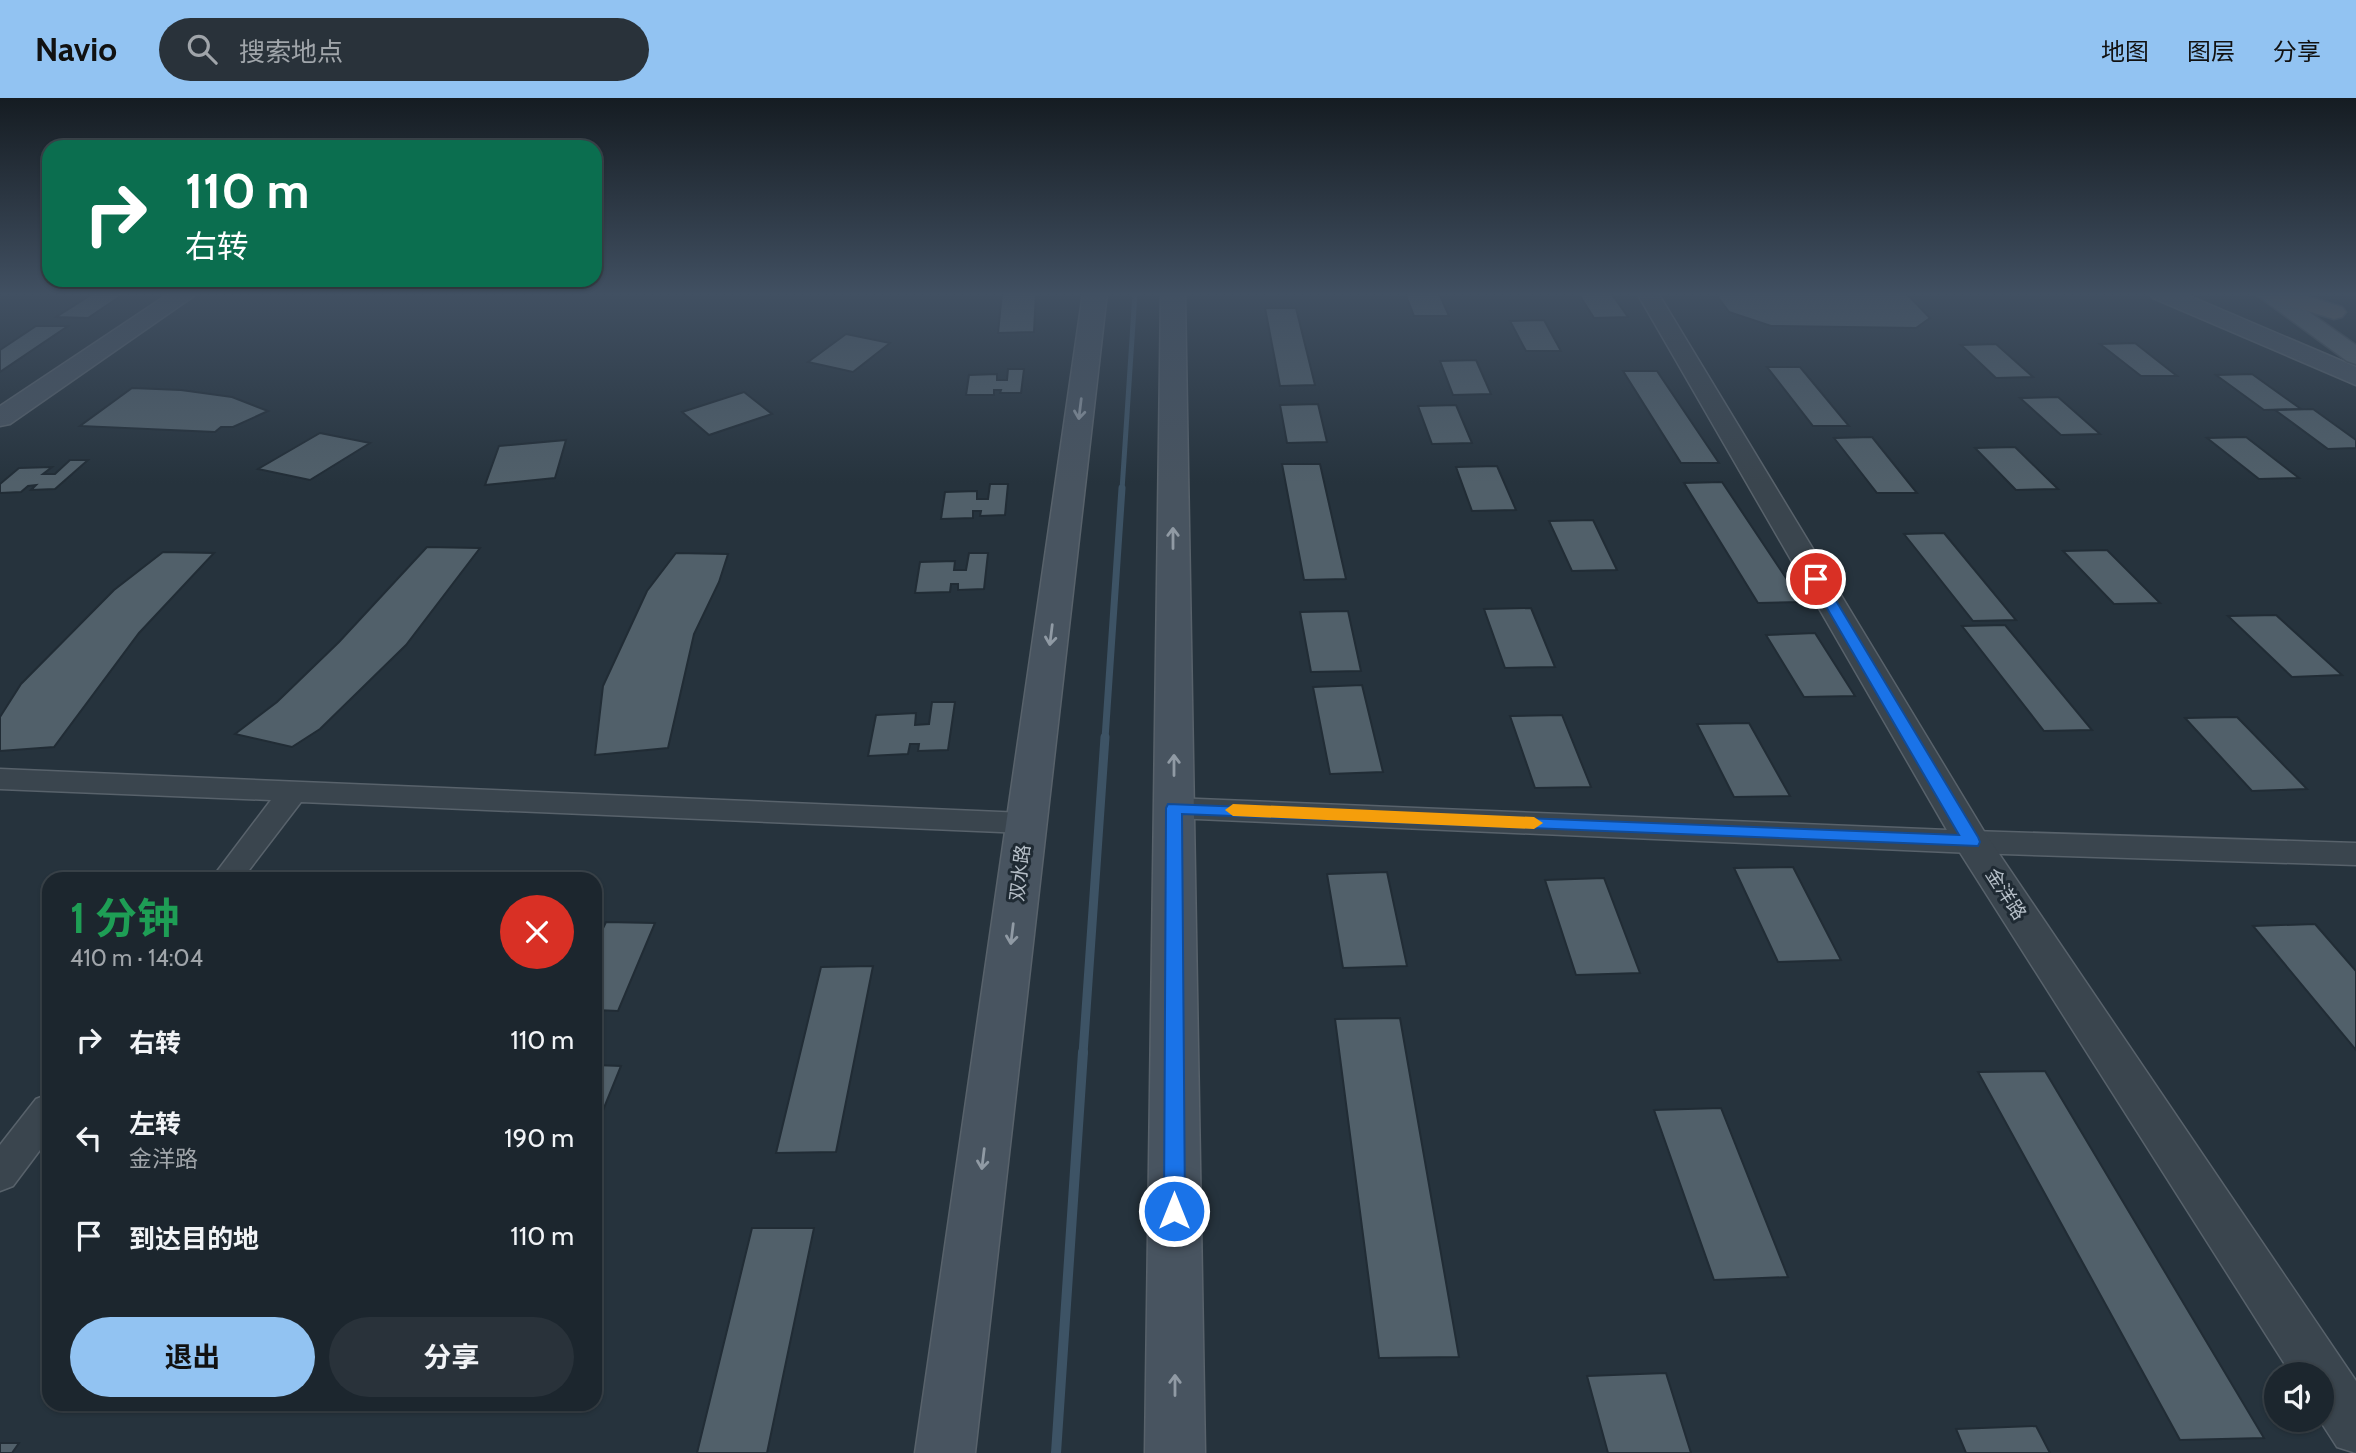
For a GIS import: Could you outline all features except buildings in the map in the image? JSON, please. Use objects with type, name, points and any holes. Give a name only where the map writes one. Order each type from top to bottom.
[{"type":"main road","points":[[0,392],[55,356]]},
{"type":"main road","points":[[0,418],[92,356]]},
{"type":"main road","name":"双水路","points":[[945,1453],[1086,356]]},
{"type":"main road","points":[[1173,356],[1175,1453]]},
{"type":"main road","points":[[2311,356],[2356,377]]},
{"type":"street","name":"金洋路","points":[[1684,356],[1972,842],[2312,1362]]},
{"type":"street","points":[[0,779],[1026,823]]},
{"type":"street","points":[[232,872],[293,792]]},
{"type":"street","points":[[1174,808],[1972,842],[2356,854]]},
{"type":"street","points":[[0,1174],[42,1119]]},
{"type":"street","name":"金洋路","points":[[2334,1395],[2356,1428]]},
{"type":"waterway","points":[[1122,490],[1131,356]]},
{"type":"waterway","points":[[1105,739],[1122,488]]},
{"type":"waterway","points":[[1083,1054],[1105,737]]},
{"type":"waterway","points":[[1056,1453],[1083,1052]]},
{"type":"slow traffic","points":[[1233,810],[1534,823]]},
{"type":"route","points":[[1174,1211],[1174,808],[1972,842],[1816,579]]}]
